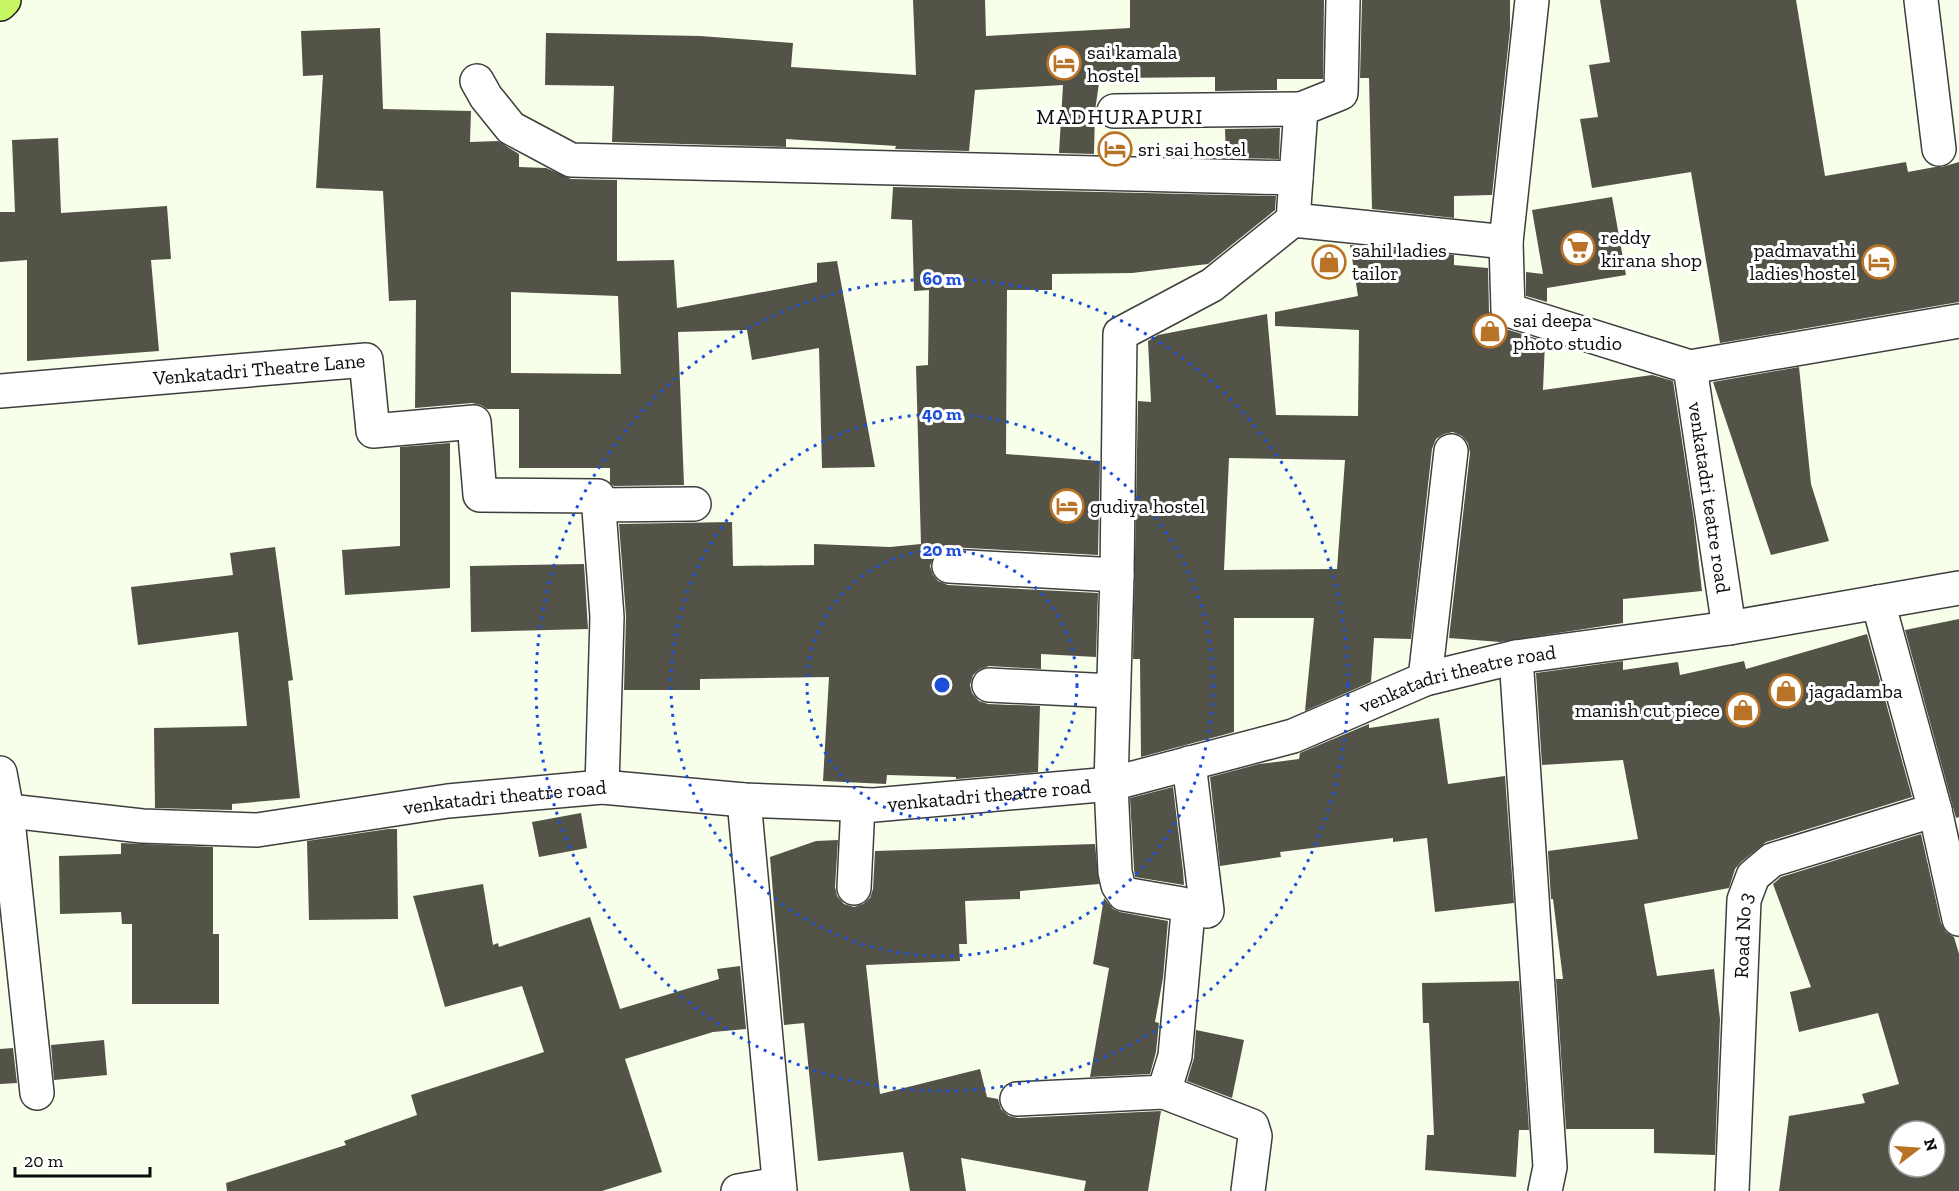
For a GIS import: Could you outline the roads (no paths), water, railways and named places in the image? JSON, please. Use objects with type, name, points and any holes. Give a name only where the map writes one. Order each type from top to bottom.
[{"type":"main road","points":[[0,4],[4,0]]},
{"type":"street","points":[[1114,111],[1302,109],[1341,93],[1343,0]]},
{"type":"street","points":[[1532,0],[1506,242],[1508,310],[1690,367],[1959,321]]},
{"type":"street","points":[[1921,0],[1938,150]]},
{"type":"street","points":[[477,81],[486,97],[511,128],[571,160],[1296,178]]},
{"type":"street","points":[[1293,220],[1302,109]]},
{"type":"street","points":[[1164,1092],[1175,1056],[1188,912],[1182,904],[1124,894],[1118,885],[1111,784],[1117,575],[1120,334],[1212,285],[1293,220],[1506,242]]},
{"type":"street","name":"Venkatadri Theatre Lane","points":[[0,391],[366,360],[373,431],[474,422],[480,495],[598,495],[598,505]]},
{"type":"street","name":"venkatadri teatre road","points":[[1690,367],[1729,628]]},
{"type":"street","points":[[1425,679],[1451,451]]},
{"type":"street","points":[[602,787],[607,618],[598,505],[694,504]]},
{"type":"street","points":[[949,566],[1117,575]]},
{"type":"street","name":"venkatadri theatre road","points":[[3,811],[141,826],[257,830],[448,801],[602,787],[744,800],[874,805],[1111,784],[1293,736],[1425,679],[1516,657],[1729,628],[1959,588]]},
{"type":"street","points":[[1878,602],[1935,810],[1959,919]]},
{"type":"street","points":[[1516,657],[1550,1167],[1545,1191]]},
{"type":"street","points":[[989,686],[1113,690]]},
{"type":"street","points":[[1189,763],[1207,911]]},
{"type":"street","points":[[0,773],[37,1093]]},
{"type":"street","points":[[738,1191],[780,1188],[744,800]]},
{"type":"street","points":[[854,888],[858,804]]},
{"type":"street","name":"Road No 3","points":[[1732,1191],[1744,900],[1753,876],[1772,860],[1935,810]]},
{"type":"street","points":[[1017,1099],[1164,1092],[1252,1126],[1255,1136],[1248,1191]]},
{"type":"place","name":"sai kamala hostel","points":[[1064,63]]},
{"type":"place","name":"sri sai hostel","points":[[1115,149]]},
{"type":"place","name":"reddy kirana shop","points":[[1578,248]]},
{"type":"place","name":"sahil ladies tailor","points":[[1329,262]]},
{"type":"place","name":"padmavathi ladies hostel","points":[[1879,262]]},
{"type":"place","name":"sai deepa photo studio","points":[[1490,331]]},
{"type":"place","name":"gudiya hostel","points":[[1067,506]]},
{"type":"place","name":"jagadamba","points":[[1786,691]]},
{"type":"place","name":"manish cut piece","points":[[1743,710]]},
{"type":"district","name":"MADHURAPURI","points":[[1120,116]]}]
